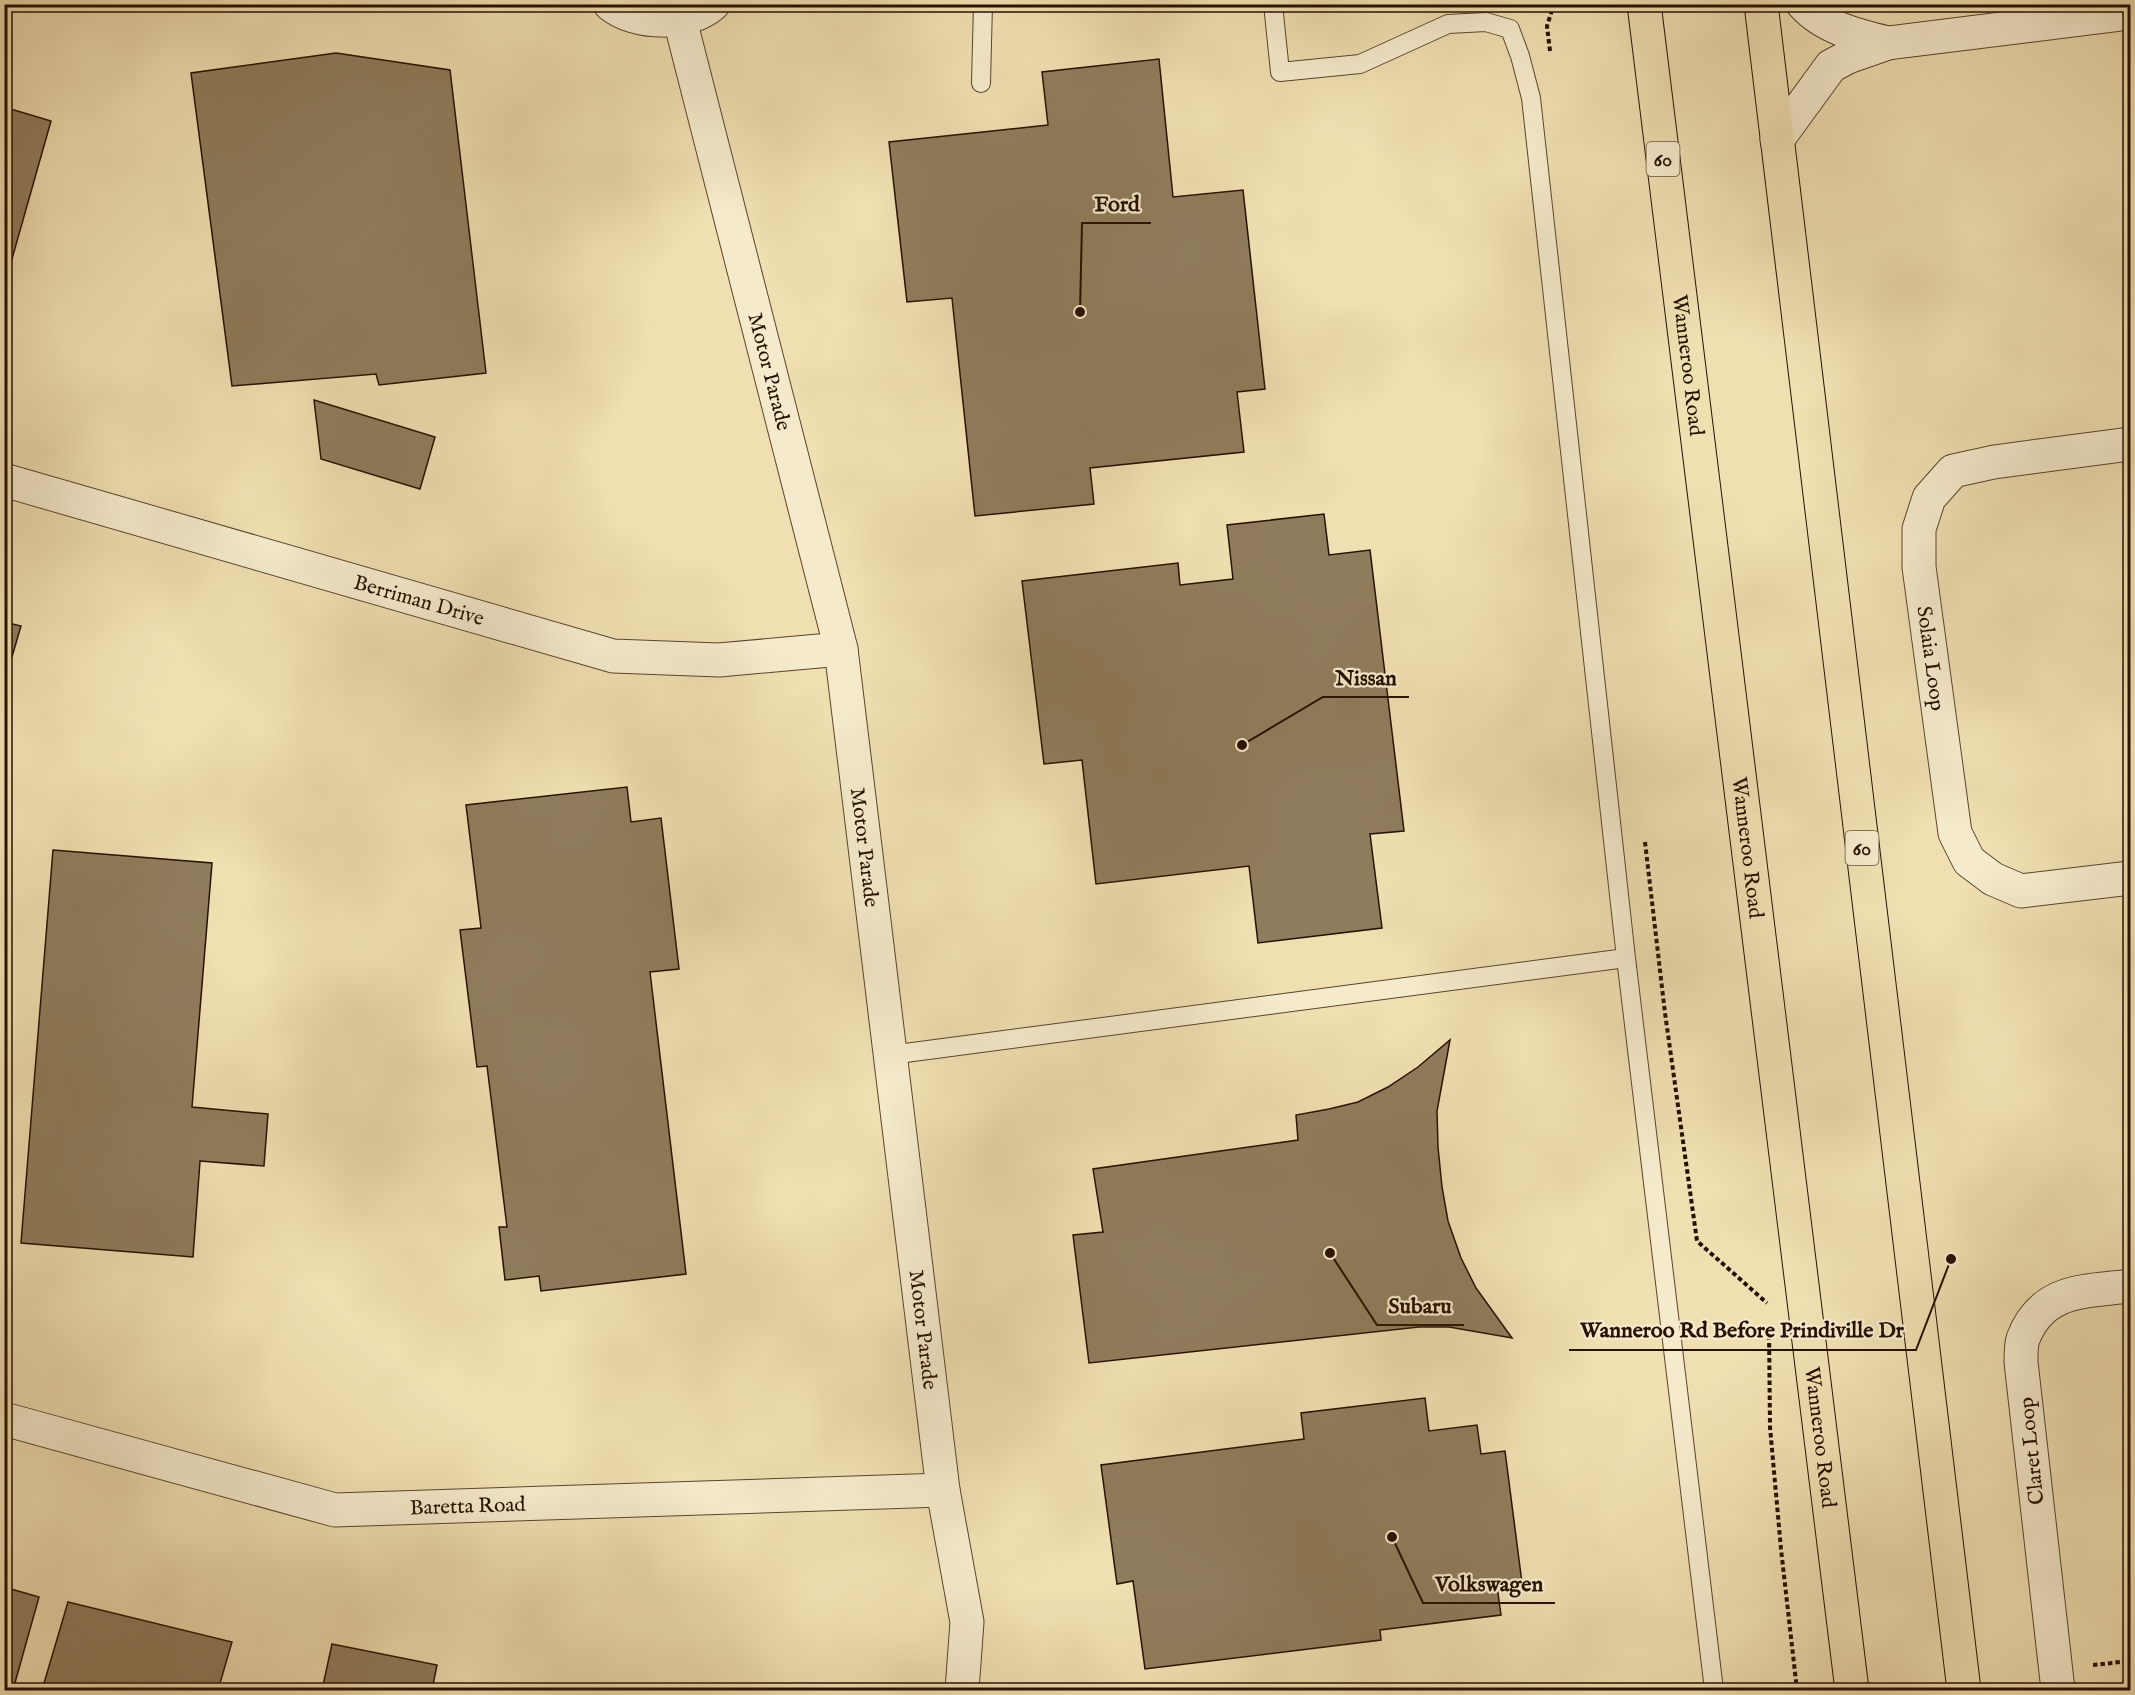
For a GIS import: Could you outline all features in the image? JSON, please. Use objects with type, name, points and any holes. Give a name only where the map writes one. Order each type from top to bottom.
[{"type":"highway","name":"60","points":[[1761,4],[1964,1690]]},
{"type":"highway","name":"Wanneroo Road","points":[[1643,6],[1852,1690]]},
{"type":"street","points":[[610,4],[615,9],[646,20],[680,20],[713,4]]},
{"type":"street","points":[[1803,4],[1832,25],[1862,37],[1888,43]]},
{"type":"street","points":[[1777,140],[1831,66],[1848,57],[1888,43],[2130,13]]},
{"type":"street","name":"Motor Parade","points":[[680,20],[841,649],[943,1490],[967,1622],[962,1690]]},
{"type":"street","name":"Solaia Loop","points":[[2130,444],[1994,462],[1953,471],[1929,498],[1919,529],[1919,567],[1955,832],[1970,861],[1993,879],[2021,891],[2130,878]]},
{"type":"street","name":"Berriman Drive","points":[[4,480],[612,656],[719,660],[841,649]]},
{"type":"street","name":"Claret Loop","points":[[2058,1690],[2021,1362],[2022,1340],[2044,1305],[2068,1294],[2130,1286]]},
{"type":"street","name":"Baretta Road","points":[[4,1419],[335,1510],[943,1490]]},
{"type":"lane","points":[[981,83],[983,4]]},
{"type":"lane","points":[[1273,4],[1281,72],[1360,64],[1448,24],[1486,22],[1510,29],[1531,98],[1626,958],[1714,1690]]},
{"type":"lane","points":[[890,1055],[1626,958]]},
{"type":"path","points":[[1552,61],[1547,26],[1554,4]]},
{"type":"path","points":[[1644,840],[1665,1013],[1697,1241],[1768,1304]]},
{"type":"path","points":[[1769,1326],[1770,1427],[1780,1549],[1797,1690]]},
{"type":"path","points":[[2093,1665],[2130,1661]]},
{"type":"building","points":[[336,53],[450,70],[486,373],[379,385],[376,374],[232,386],[191,73]]},
{"type":"building","points":[[1159,59],[1173,197],[1243,190],[1265,389],[1237,392],[1244,452],[1090,468],[1094,504],[975,516],[952,298],[907,302],[889,142],[1048,125],[1042,72]]},
{"type":"building","points":[[4,107],[51,121],[10,266],[4,265]]},
{"type":"building","points":[[314,400],[435,437],[420,489],[321,459]]},
{"type":"building","points":[[1324,514],[1329,555],[1370,550],[1404,831],[1370,834],[1382,928],[1258,943],[1249,866],[1096,884],[1082,760],[1044,764],[1022,581],[1178,563],[1180,585],[1233,579],[1227,525]]},
{"type":"building","points":[[4,622],[21,626],[4,684]]},
{"type":"building","points":[[627,787],[631,822],[661,818],[679,969],[650,972],[686,1274],[541,1291],[539,1276],[505,1280],[499,1227],[507,1227],[487,1066],[477,1067],[460,930],[481,928],[466,805]]},
{"type":"building","points":[[53,850],[212,863],[192,1107],[268,1114],[264,1166],[200,1161],[193,1257],[21,1243]]},
{"type":"building","points":[[1450,1040],[1437,1111],[1442,1187],[1448,1221],[1461,1258],[1476,1288],[1512,1338],[1449,1327],[1419,1327],[1089,1363],[1073,1235],[1103,1232],[1093,1169],[1298,1140],[1296,1115],[1358,1102],[1388,1087],[1418,1067]]},
{"type":"building","points":[[1425,1398],[1429,1431],[1477,1425],[1481,1454],[1505,1451],[1522,1583],[1497,1586],[1501,1615],[1380,1630],[1381,1640],[1145,1669],[1133,1581],[1117,1584],[1101,1465],[1304,1439],[1301,1413]]},
{"type":"building","points":[[4,1587],[39,1597],[13,1690],[4,1690]]},
{"type":"building","points":[[68,1602],[232,1642],[218,1690],[42,1690]]},
{"type":"building","points":[[332,1644],[437,1665],[432,1690],[322,1690]]},
{"type":"place","name":"Ford","points":[[1080,312]]},
{"type":"place","name":"Nissan","points":[[1242,745]]},
{"type":"place","name":"Subaru","points":[[1330,1253]]},
{"type":"place","name":"Wanneroo Rd Before Prindiville Dr","points":[[1951,1259]]},
{"type":"place","name":"Volkswagen","points":[[1392,1537]]}]
